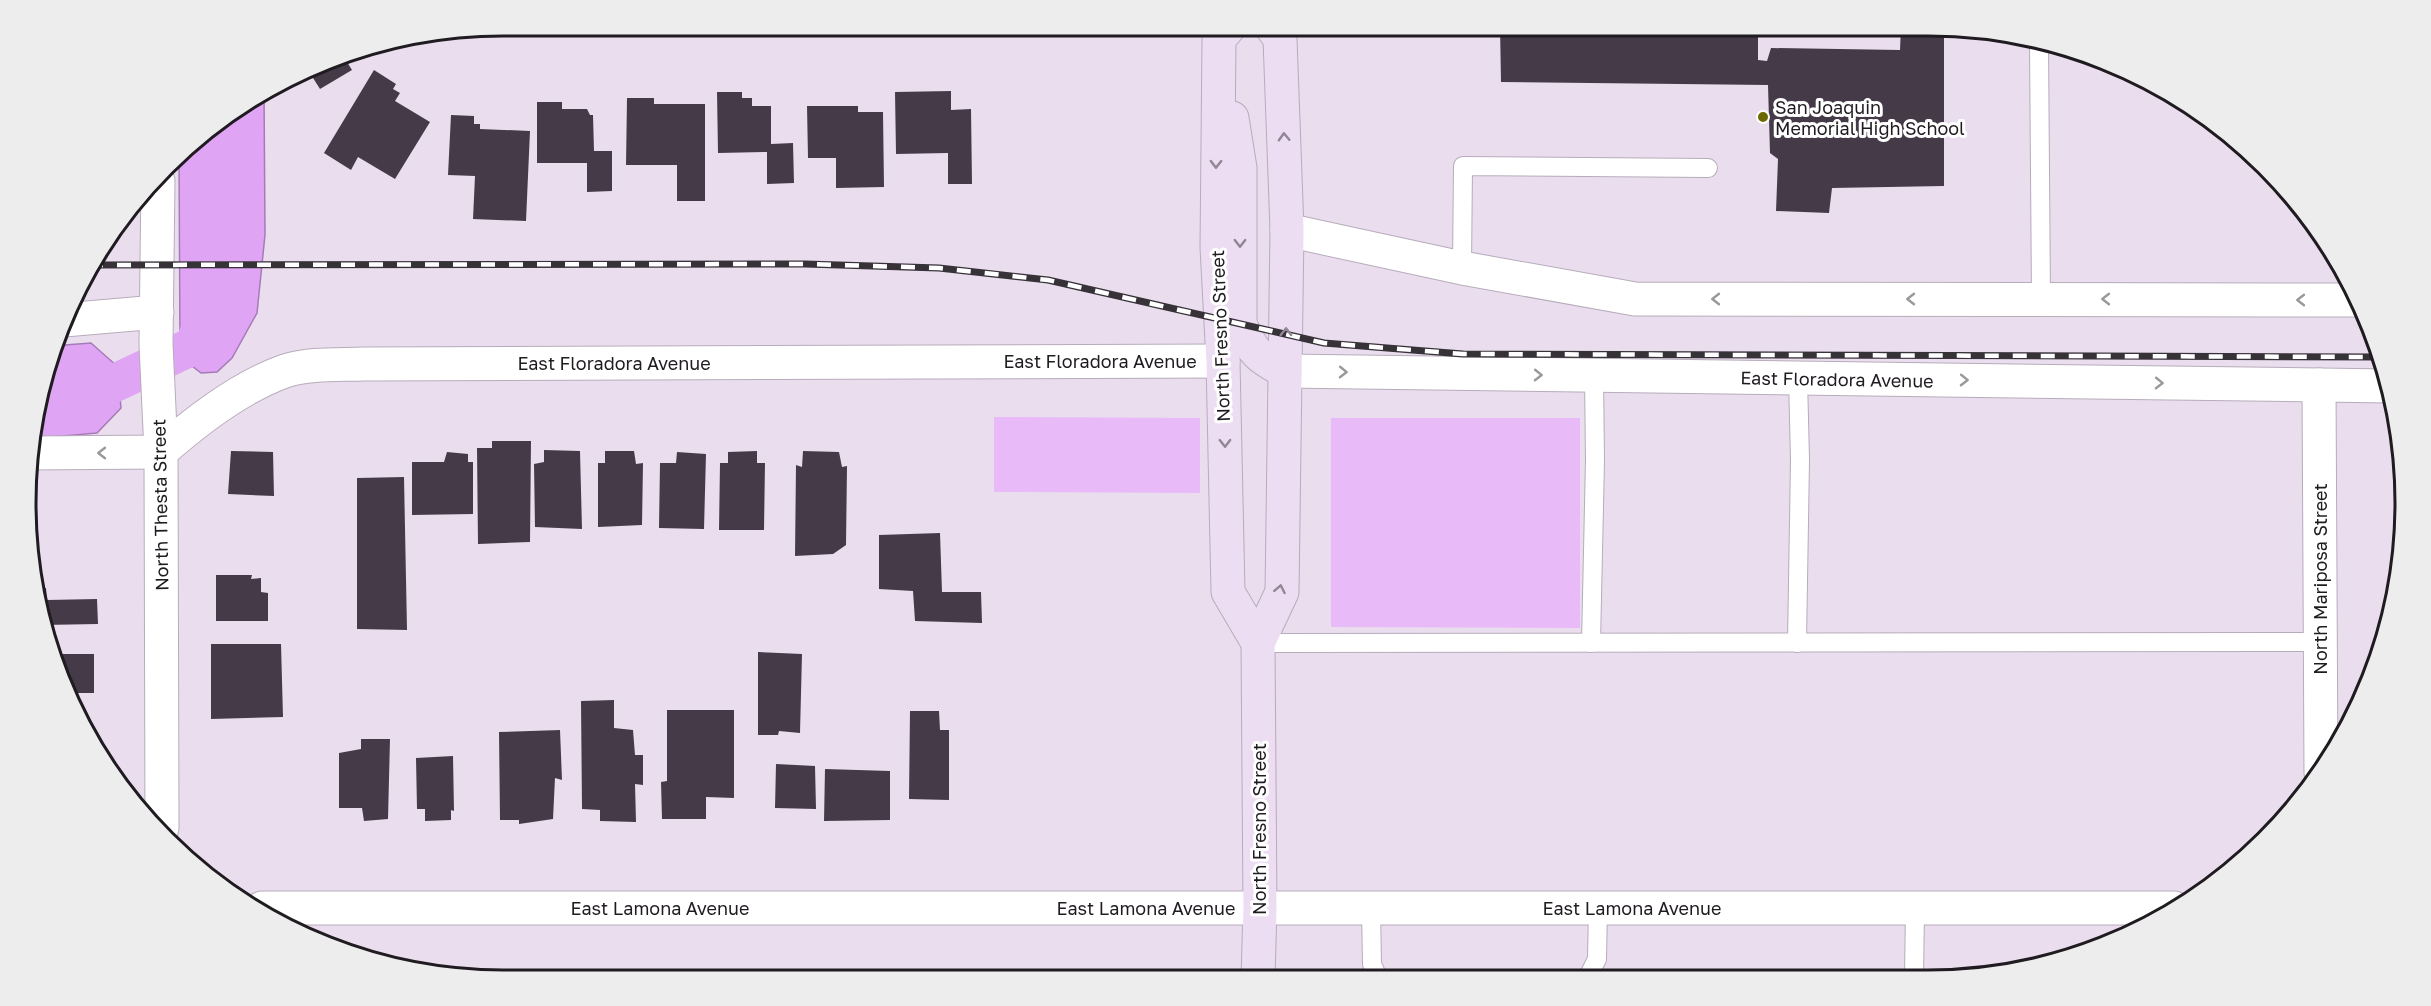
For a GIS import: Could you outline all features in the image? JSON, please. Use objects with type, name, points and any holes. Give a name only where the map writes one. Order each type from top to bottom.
[{"type":"main road","name":"North Fresno Street","points":[[1225,36],[1216,173],[1228,592],[1258,643]]},
{"type":"main road","points":[[1225,36],[1240,168],[1240,324],[1248,343],[1260,359],[1285,371]]},
{"type":"main road","name":"North Fresno Street","points":[[1258,970],[1260,908],[1258,643],[1282,592],[1287,230],[1280,39],[1278,36]]},
{"type":"street","name":"North Thesta Street","points":[[153,194],[157,393],[161,452],[162,821]]},
{"type":"street","points":[[1287,230],[1462,268],[1635,299],[2349,300]]},
{"type":"street","points":[[74,319],[157,312]]},
{"type":"street","name":"East Floradora Avenue","points":[[161,452],[190,426],[256,385],[286,371],[315,366],[1223,361]]},
{"type":"street","name":"East Floradora Avenue","points":[[1285,371],[2380,386]]},
{"type":"street","name":"North Mariposa Street","points":[[2319,385],[2321,754]]},
{"type":"street","points":[[39,453],[161,452]]},
{"type":"street","name":"East Lamona Avenue","points":[[271,908],[2160,908]]},
{"type":"lane","points":[[2039,50],[2041,299]]},
{"type":"lane","points":[[1462,268],[1463,166],[1708,168]]},
{"type":"lane","points":[[1591,643],[1595,460],[1594,375]]},
{"type":"lane","points":[[1797,643],[1800,460],[1798,378]]},
{"type":"lane","points":[[1258,643],[2320,642]]},
{"type":"lane","points":[[1371,908],[1372,964],[1375,970]]},
{"type":"lane","points":[[1592,970],[1597,959],[1598,908]]},
{"type":"lane","points":[[1914,970],[1915,908]]},
{"type":"shaded area","points":[[264,102],[265,235],[257,313],[232,358],[217,372],[201,373],[187,362],[180,346],[179,167],[219,133]]},
{"type":"shaded area","points":[[91,343],[117,366],[121,408],[97,433],[41,438],[52,382],[64,345]]},
{"type":"shaded area","points":[[994,417],[1200,418],[1200,493],[994,492]]},
{"type":"shaded area","points":[[1331,418],[1580,418],[1580,628],[1331,627]]},
{"type":"building","points":[[1500,36],[1758,36],[1758,60],[1767,61],[1771,48],[1900,50],[1901,36],[1944,37],[1944,186],[1832,188],[1829,213],[1776,211],[1778,159],[1770,153],[1768,85],[1501,82]]},
{"type":"building","points":[[348,63],[352,70],[320,89],[312,77]]},
{"type":"building","points":[[374,70],[396,84],[393,89],[400,93],[395,101],[430,122],[395,179],[358,157],[351,170],[324,153]]},
{"type":"building","points":[[951,91],[951,110],[971,109],[972,184],[948,184],[948,153],[896,154],[895,92]]},
{"type":"building","points":[[717,92],[742,92],[742,98],[752,98],[752,106],[771,106],[771,144],[793,143],[794,183],[767,184],[767,152],[718,153]]},
{"type":"building","points":[[627,98],[654,98],[654,104],[705,104],[705,201],[677,201],[677,165],[626,165]]},
{"type":"building","points":[[537,102],[562,102],[562,109],[587,109],[590,115],[593,115],[594,151],[612,151],[612,191],[587,192],[587,163],[537,163]]},
{"type":"building","points":[[807,106],[858,106],[858,112],[883,112],[884,187],[836,188],[836,158],[808,158]]},
{"type":"building","points":[[451,115],[474,116],[474,124],[480,124],[480,129],[530,131],[526,221],[473,219],[475,176],[448,175]]},
{"type":"building","points":[[492,441],[531,441],[530,542],[478,544],[477,448],[492,448]]},
{"type":"building","points":[[544,450],[580,451],[582,529],[535,527],[534,464],[544,462]]},
{"type":"building","points":[[231,451],[273,452],[274,496],[228,494]]},
{"type":"building","points":[[605,451],[634,451],[636,464],[643,463],[642,525],[598,527],[598,463],[605,463]]},
{"type":"building","points":[[757,451],[757,463],[765,463],[764,530],[719,530],[720,463],[728,463],[728,452]]},
{"type":"building","points":[[803,451],[839,452],[842,467],[847,466],[846,545],[833,554],[795,556],[796,465],[802,467]]},
{"type":"building","points":[[447,452],[468,454],[468,462],[473,462],[473,514],[412,515],[412,462],[444,462]]},
{"type":"building","points":[[677,452],[706,454],[704,529],[659,528],[660,463],[676,463]]},
{"type":"building","points":[[404,477],[407,630],[357,629],[357,478]]},
{"type":"building","points":[[940,533],[942,592],[981,592],[982,623],[915,621],[913,591],[879,589],[879,535]]},
{"type":"building","points":[[216,575],[252,575],[251,579],[261,578],[261,592],[268,593],[268,621],[216,621]]},
{"type":"building","points":[[44,588],[46,588],[47,600],[97,599],[98,624],[52,625]]},
{"type":"building","points":[[211,644],[281,644],[283,717],[211,719]]},
{"type":"building","points":[[758,652],[802,654],[800,733],[779,731],[778,735],[758,735]]},
{"type":"building","points":[[61,654],[94,654],[94,693],[77,693]]},
{"type":"building","points":[[614,700],[614,728],[633,730],[635,755],[643,755],[643,785],[635,784],[636,822],[600,821],[600,810],[582,809],[581,701]]},
{"type":"building","points":[[667,710],[734,710],[734,798],[706,797],[706,819],[662,819],[661,782],[667,781]]},
{"type":"building","points":[[910,711],[939,711],[940,730],[949,730],[949,800],[909,799]]},
{"type":"building","points":[[560,730],[562,780],[555,778],[553,819],[519,824],[519,820],[500,820],[499,732]]},
{"type":"building","points":[[361,739],[390,739],[388,819],[364,821],[362,808],[339,808],[339,753],[361,749]]},
{"type":"building","points":[[453,756],[454,811],[451,810],[451,820],[425,821],[425,809],[417,809],[416,758]]},
{"type":"building","points":[[776,764],[815,766],[816,809],[775,808]]},
{"type":"building","points":[[825,769],[890,771],[890,820],[824,821]]},
{"type":"waterway","points":[[71,398],[83,398],[193,346],[209,310]]},
{"type":"railway","points":[[102,265],[805,264],[939,268],[1048,280],[1324,343],[1463,354],[2371,357]]},
{"type":"place","name":"San Joaquin Memorial High School","points":[[1763,117]]}]
